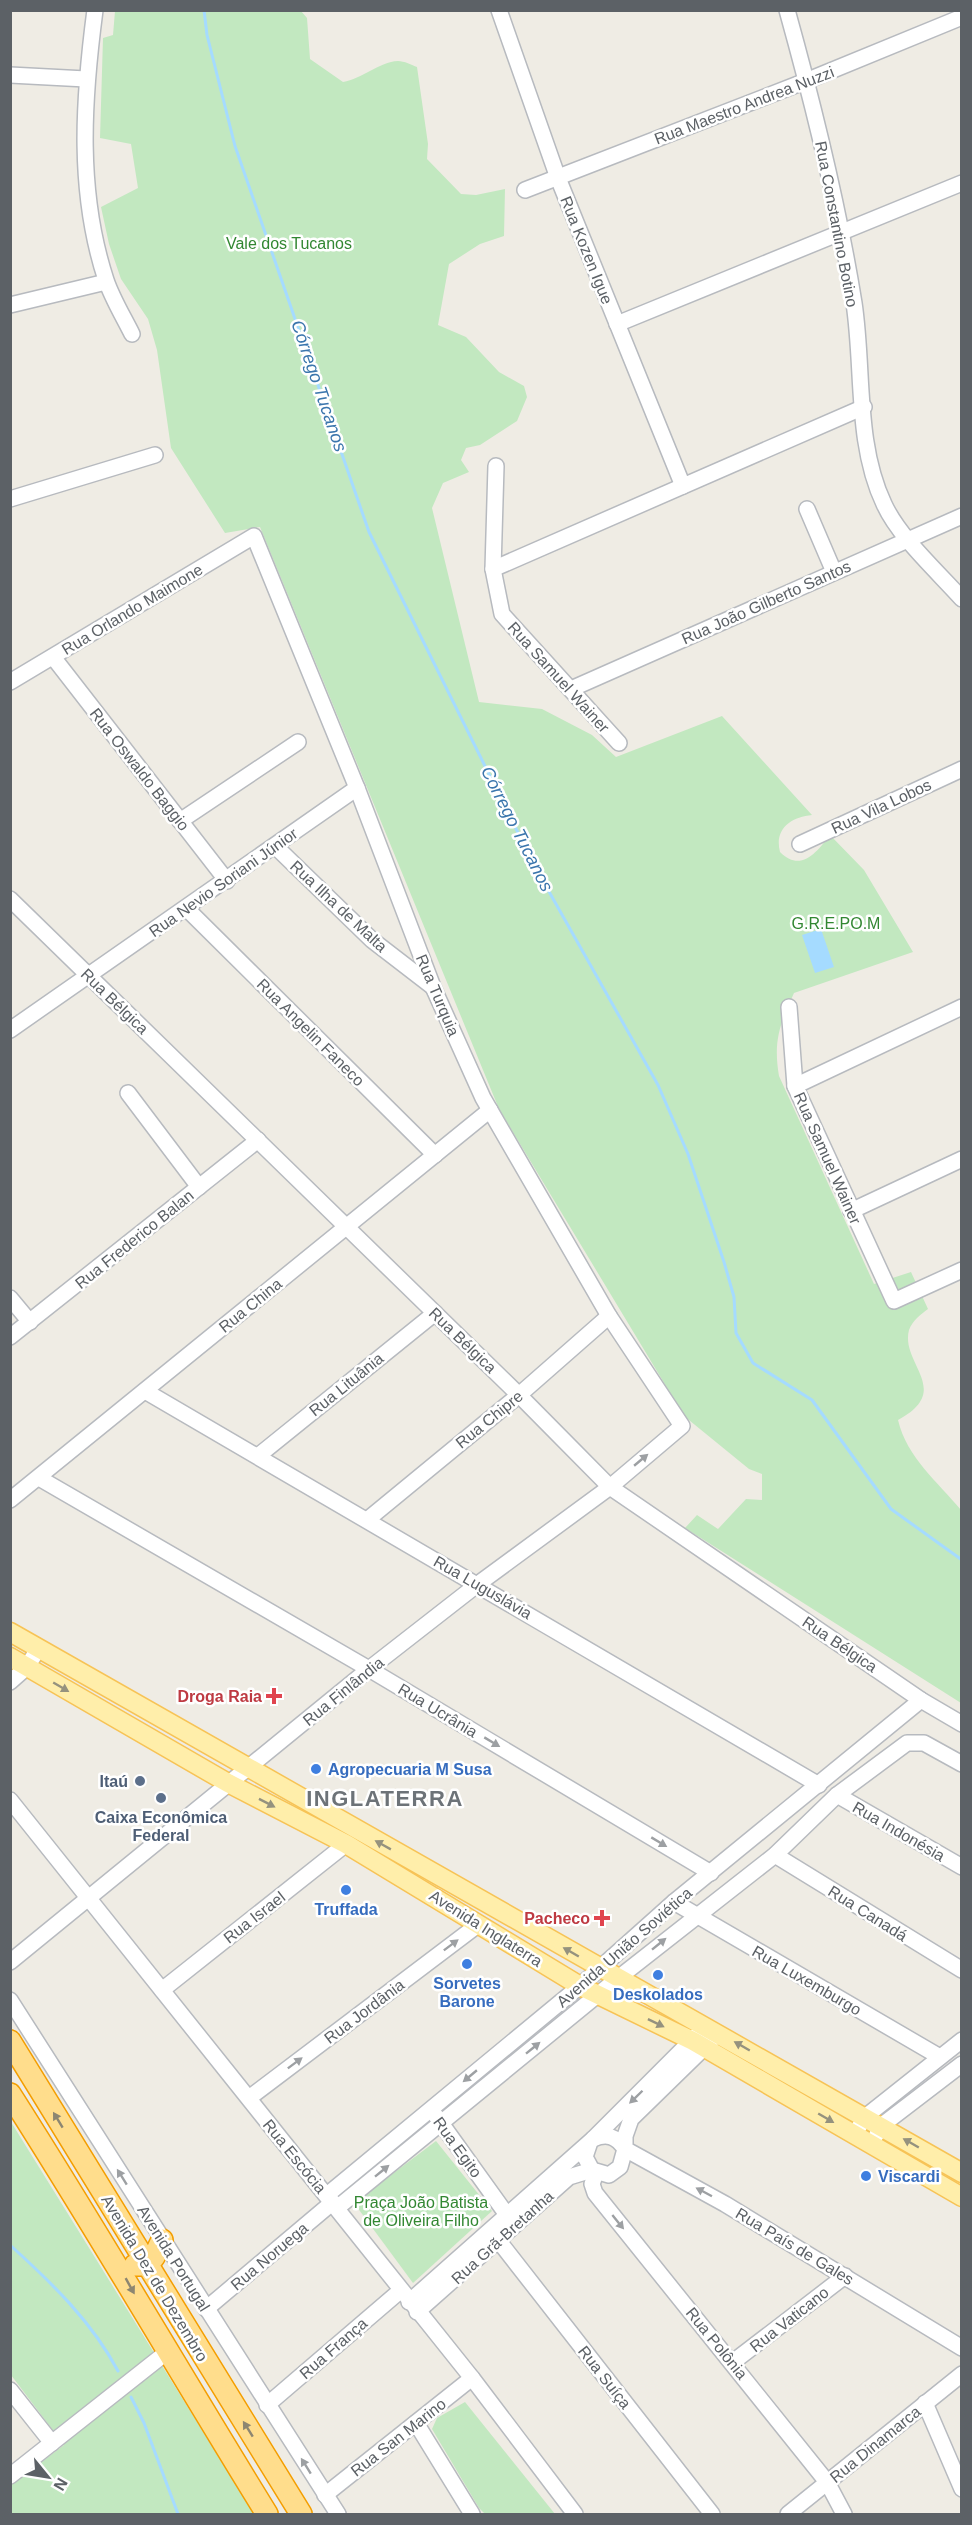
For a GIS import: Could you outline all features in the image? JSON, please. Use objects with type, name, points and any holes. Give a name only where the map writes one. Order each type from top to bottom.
[{"type":"highway","name":"Avenida Dez de Dezembro","points":[[10,2041],[301,2514]]},
{"type":"highway","name":"Avenida Dez de Dezembro","points":[[10,2094],[107,2246],[166,2352],[267,2514]]},
{"type":"highway","points":[[107,2246],[132,2264],[146,2265],[154,2256],[162,2240]]},
{"type":"highway","points":[[166,2352],[180,2342],[186,2343],[213,2373]]},
{"type":"main road","name":"Avenida Inglaterra","points":[[10,1632],[247,1768],[402,1866],[415,1884],[580,1986],[699,2045],[962,2197]]},
{"type":"main road","name":"Avenida Inglaterra","points":[[10,1657],[228,1783],[346,1844],[402,1866],[424,1868],[962,2172]]},
{"type":"main road","points":[[415,1884],[424,1868]]},
{"type":"street","points":[[95,10],[86,79],[85,163],[90,224],[106,282],[132,334]]},
{"type":"street","name":"Rua Kozen Igue","points":[[499,10],[558,178],[683,486]]},
{"type":"street","name":"Rua Constantino Botino","points":[[787,10],[842,231],[854,306],[868,458],[884,505],[908,539],[962,599]]},
{"type":"street","name":"Rua Maestro Andrea Nuzzi","points":[[525,190],[806,81],[962,17]]},
{"type":"street","points":[[10,75],[86,79]]},
{"type":"street","points":[[617,324],[962,183]]},
{"type":"street","points":[[10,304],[106,282]]},
{"type":"street","points":[[493,569],[864,407]]},
{"type":"street","points":[[10,500],[155,455]]},
{"type":"street","name":"Rua Samuel Wainer","points":[[496,466],[493,569],[502,614],[619,743]]},
{"type":"street","points":[[807,509],[834,572]]},
{"type":"street","name":"Rua João Gilberto Santos","points":[[571,688],[962,516]]},
{"type":"street","name":"Rua Orlando Maimone","points":[[10,682],[254,536]]},
{"type":"street","name":"Rua Turquia","points":[[254,536],[357,788],[433,987],[489,1110],[609,1316],[682,1426]]},
{"type":"street","name":"Rua Oswaldo Baggio","points":[[53,657],[226,881]]},
{"type":"street","points":[[180,821],[298,742]]},
{"type":"street","name":"Rua Vila Lobos","points":[[800,844],[962,769]]},
{"type":"street","name":"Rua Nevio Soriani Júnior","points":[[10,1030],[187,909],[357,788]]},
{"type":"street","name":"Rua Ilha de Malta","points":[[275,846],[372,940],[433,987]]},
{"type":"street","name":"Rua Bélgica","points":[[10,899],[519,1395],[610,1487],[921,1700],[962,1724]]},
{"type":"street","name":"Rua Angelin Faneco","points":[[187,909],[435,1155]]},
{"type":"street","points":[[795,1086],[962,1007]]},
{"type":"street","name":"Rua Samuel Wainer","points":[[789,1008],[795,1086],[894,1301],[962,1270]]},
{"type":"street","points":[[128,1093],[199,1187]]},
{"type":"street","name":"Rua China","points":[[12,1496],[39,1478],[489,1110]]},
{"type":"street","name":"Rua Frederico Balan","points":[[10,1337],[258,1140]]},
{"type":"street","points":[[851,1211],[962,1159]]},
{"type":"street","points":[[10,1298],[30,1322]]},
{"type":"street","name":"Rua Lituânia","points":[[258,1456],[435,1313]]},
{"type":"street","name":"Rua Chipre","points":[[367,1520],[519,1395],[609,1316]]},
{"type":"street","name":"Rua Luguslávia","points":[[145,1391],[819,1785]]},
{"type":"street","name":"Rua Finlândia","points":[[10,1962],[369,1669],[478,1584],[610,1487],[682,1426]]},
{"type":"street","name":"Rua Ucrânia","points":[[39,1478],[369,1669],[711,1873]]},
{"type":"street","points":[[10,1682],[27,1667],[38,1648]]},
{"type":"street","name":"Avenida União Soviética","points":[[332,2202],[430,2109],[580,1986],[674,1902],[921,1700]]},
{"type":"street","name":"Avenida União Soviética","points":[[332,2202],[442,2123],[617,1978],[775,1855],[837,1795],[908,1743],[924,1743],[962,1764]]},
{"type":"street","name":"Rua Indonésia","points":[[837,1795],[962,1867]]},
{"type":"street","name":"Rua Escócia","points":[[10,1800],[472,2378],[575,2514]]},
{"type":"street","name":"Rua Israel","points":[[162,1990],[346,1844]]},
{"type":"street","name":"Rua Canadá","points":[[775,1855],[962,1970]]},
{"type":"street","name":"Rua Luxemburgo","points":[[674,1902],[940,2057]]},
{"type":"street","name":"Rua Jordânia","points":[[249,2098],[479,1924]]},
{"type":"street","name":"Avenida Portugal","points":[[10,2000],[338,2514]]},
{"type":"street","points":[[625,2149],[613,2137],[603,2135],[591,2140],[585,2157],[594,2171],[602,2175],[615,2172],[624,2161],[625,2149],[625,2136],[631,2119],[712,2029]]},
{"type":"street","points":[[855,2134],[865,2117],[962,2040]]},
{"type":"street","name":"Rua Grã-Bretanha","points":[[409,2302],[699,2045]]},
{"type":"street","points":[[871,2144],[881,2126],[962,2064]]},
{"type":"street","name":"Rua Egito","points":[[430,2109],[507,2215]]},
{"type":"street","name":"Rua País de Gales","points":[[625,2149],[725,2204],[962,2348]]},
{"type":"street","name":"Rua Grã-Bretanha","points":[[409,2302],[498,2240],[569,2177],[594,2171]]},
{"type":"street","name":"Rua Polônia","points":[[594,2171],[592,2184],[595,2193],[733,2362],[827,2482],[844,2514]]},
{"type":"street","name":"Rua Noruega","points":[[206,2309],[332,2202]]},
{"type":"street","name":"Rua Suíça","points":[[498,2240],[712,2514]]},
{"type":"street","name":"Rua Vaticano","points":[[733,2362],[845,2276]]},
{"type":"street","name":"Rua França","points":[[267,2405],[409,2302]]},
{"type":"street","points":[[10,2476],[166,2352]]},
{"type":"street","name":"Rua Dinamarca","points":[[788,2514],[962,2374]]},
{"type":"street","name":"Rua San Marino","points":[[325,2495],[472,2378]]},
{"type":"street","points":[[10,2390],[52,2443]]},
{"type":"street","points":[[925,2403],[962,2488]]},
{"type":"street","points":[[416,2423],[472,2514]]},
{"type":"green space","name":"Vale dos Tucanos","points":[[115,11],[301,11],[307,18],[310,59],[343,82],[391,62],[400,61],[417,67],[428,144],[427,159],[461,194],[476,195],[505,189],[504,236],[480,244],[449,264],[438,325],[466,337],[499,372],[524,386],[527,397],[517,421],[480,445],[466,448],[461,460],[469,472],[443,483],[432,508],[479,702],[542,709],[592,735],[616,757],[722,716],[812,815],[797,818],[786,826],[780,837],[780,852],[795,861],[808,858],[830,835],[864,870],[913,952],[794,993],[779,1033],[777,1064],[779,1076],[874,1284],[911,1272],[928,1309],[910,1327],[908,1342],[924,1387],[922,1398],[914,1409],[898,1420],[902,1434],[916,1458],[961,1510],[961,1703],[685,1528],[697,1515],[718,1529],[746,1499],[762,1500],[762,1474],[749,1469],[684,1416],[499,1109],[260,527],[225,533],[171,448],[157,350],[148,319],[121,279],[109,244],[101,207],[138,188],[131,144],[100,138],[103,38],[113,35]]},
{"type":"green space","points":[[11,2122],[254,2514],[11,2514],[10,2486],[64,2445],[11,2375]]},
{"type":"green space","name":"Praça João Batista de Oliveira Filho","points":[[436,2141],[492,2211],[413,2283],[354,2203]]},
{"type":"green space","points":[[465,2402],[555,2514],[485,2514],[479,2508],[432,2429],[437,2418]]},
{"type":"water","points":[[821,929],[834,967],[815,973],[802,935]]},
{"type":"waterway","name":"Córrego Tucanos","points":[[204,10],[207,35],[235,146],[369,532],[534,865],[658,1085],[688,1154],[724,1262],[734,1297],[736,1333],[753,1363],[812,1400],[891,1509],[962,1560]]},
{"type":"waterway","points":[[10,2245],[70,2304],[96,2336],[118,2371]]},
{"type":"waterway","points":[[131,2397],[144,2423],[178,2514]]},
{"type":"place","name":"Droga Raia","points":[[274,1696]]},
{"type":"place","name":"Agropecuaria M Susa","points":[[316,1769]]},
{"type":"place","name":"Itaú","points":[[140,1781]]},
{"type":"place","name":"Caixa Econômica Federal","points":[[161,1798]]},
{"type":"place","name":"Truffada","points":[[346,1890]]},
{"type":"place","name":"Pacheco","points":[[602,1918]]},
{"type":"place","name":"Sorvetes Barone","points":[[467,1964]]},
{"type":"place","name":"Deskolados","points":[[658,1975]]},
{"type":"place","name":"Viscardi","points":[[866,2176]]},
{"type":"district","name":"INGLATERRA","points":[[385,1798]]},
{"type":"park label","name":"G.R.E.PO.M","points":[[836,923]]}]
